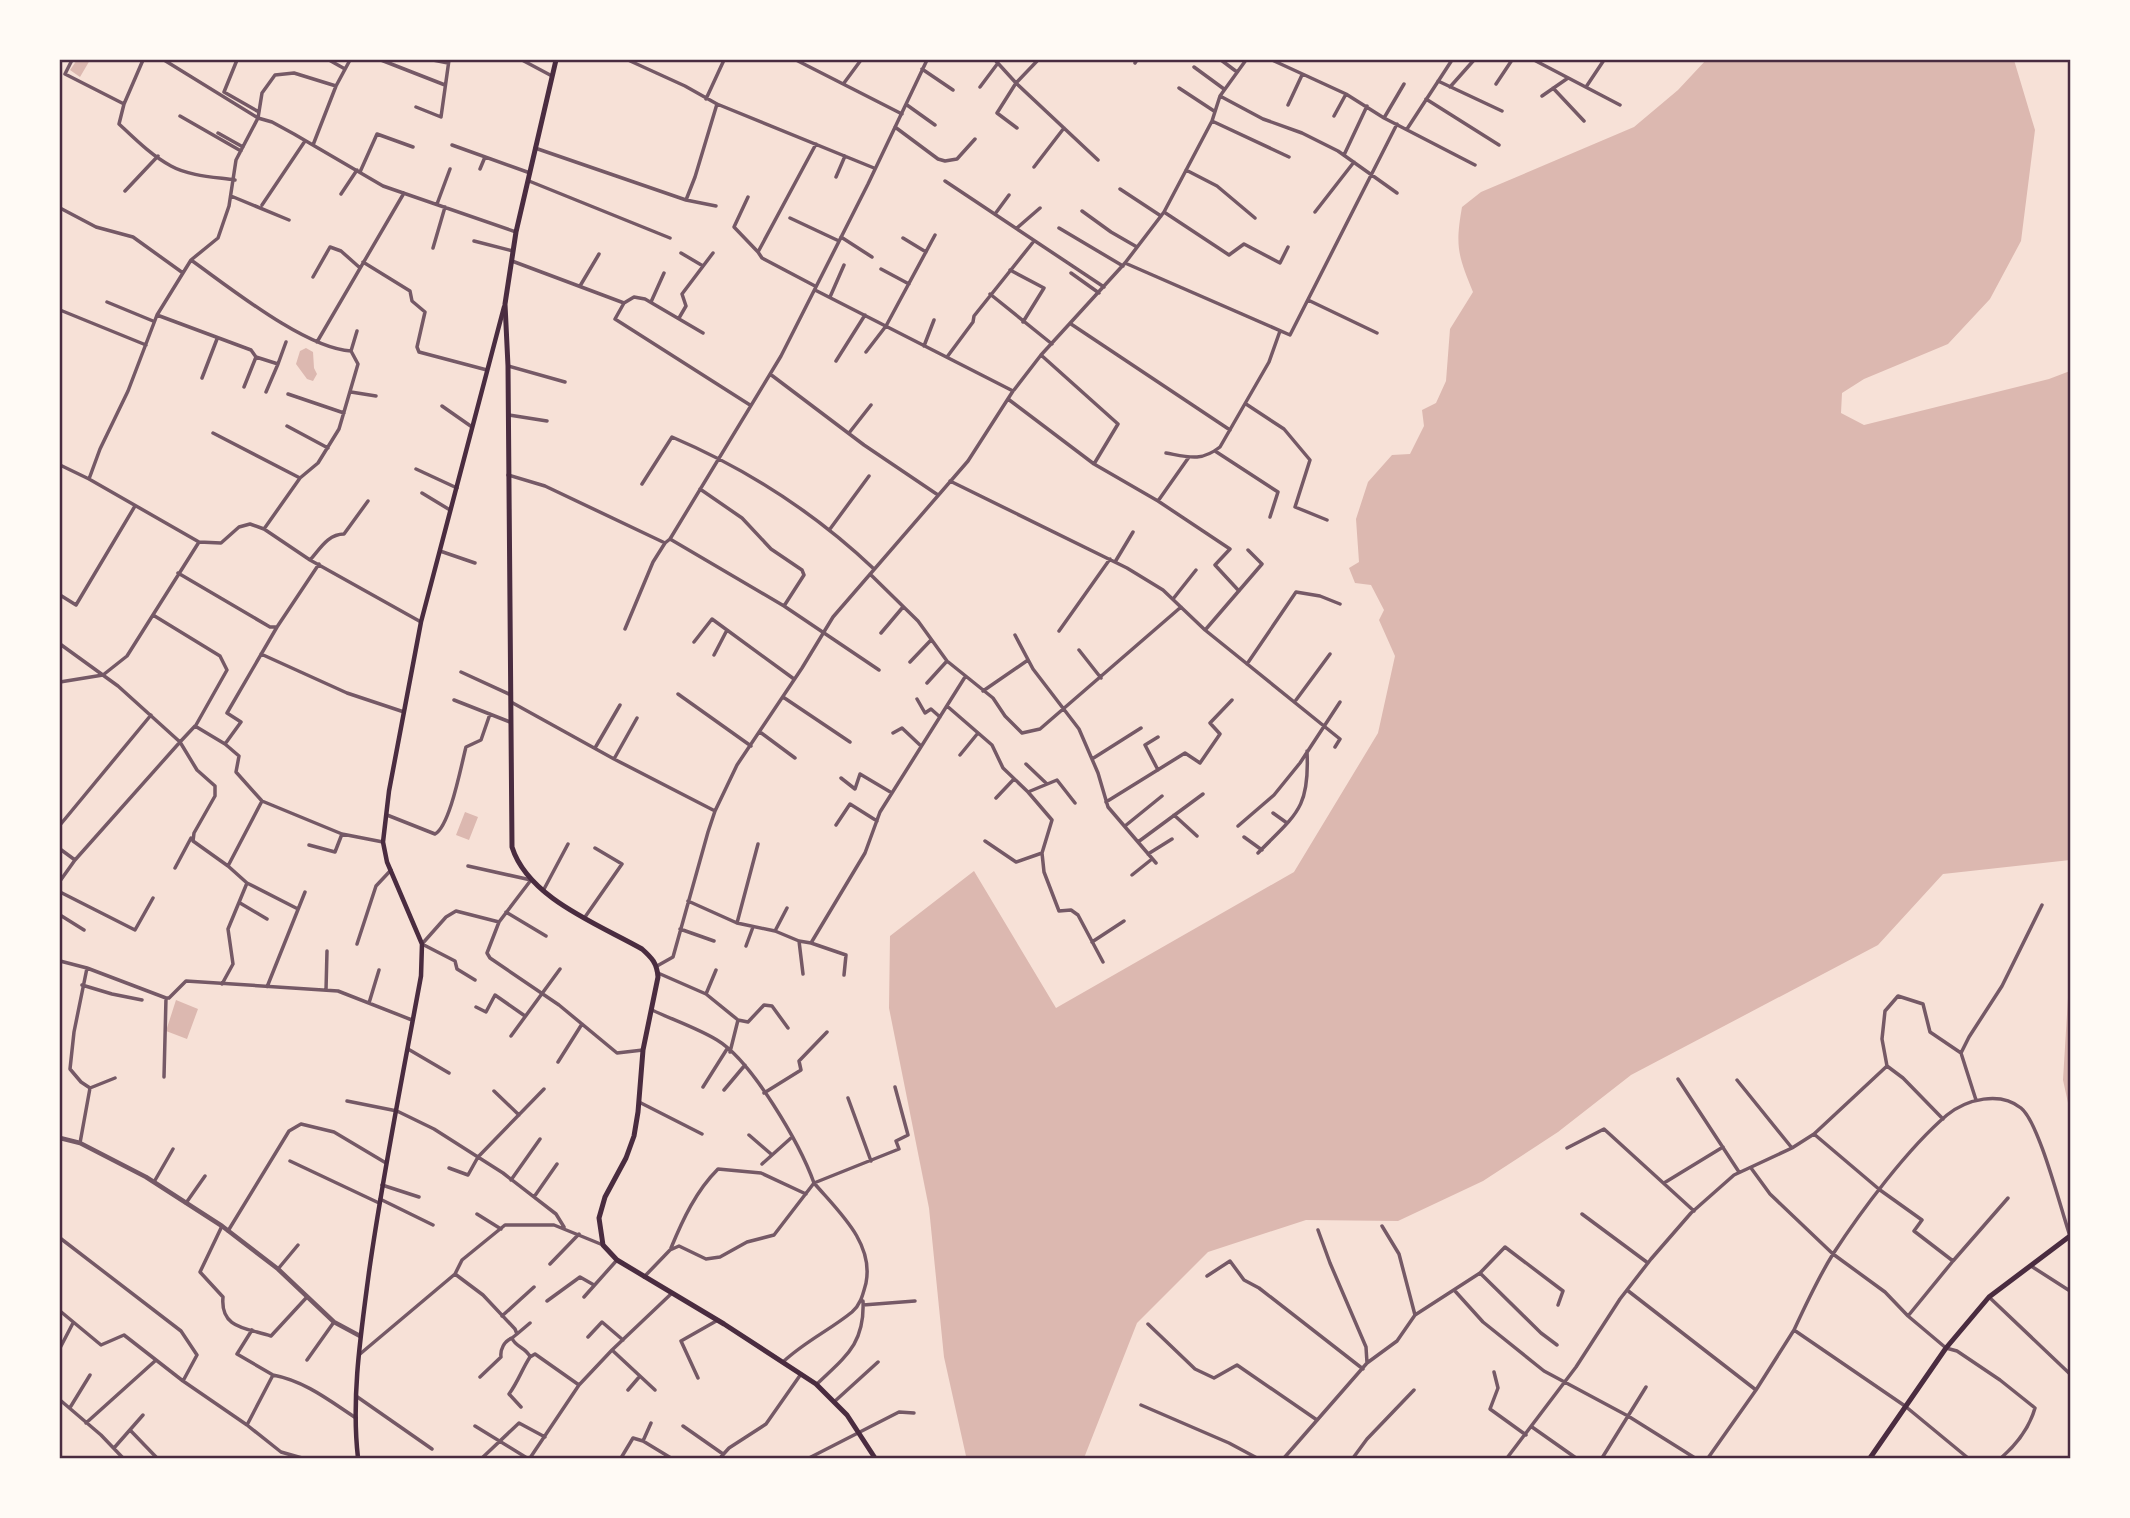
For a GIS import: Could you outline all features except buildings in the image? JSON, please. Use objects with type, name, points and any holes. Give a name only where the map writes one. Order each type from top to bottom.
[{"type":"main road","points":[[358,1458],[356,1396],[360,1336],[379,1201],[421,976],[422,944],[391,870],[383,842],[421,622],[505,304],[516,232],[556,60]]},
{"type":"main road","points":[[505,304],[509,415],[512,847],[516,860],[542,891],[642,949],[652,957],[657,969],[643,1050],[634,1136],[626,1158],[602,1204],[600,1218],[603,1245],[617,1260],[718,1320],[816,1384],[847,1415],[874,1458]]},
{"type":"main road","points":[[1870,1458],[1946,1348],[1989,1297],[2070,1236]]},
{"type":"street","points":[[65,74],[72,60]]},
{"type":"street","points":[[143,60],[124,104],[120,124],[171,166],[197,174],[235,180]]},
{"type":"street","points":[[164,60],[258,118],[272,122],[383,186],[516,232]]},
{"type":"street","points":[[237,60],[224,92],[259,112]]},
{"type":"street","points":[[329,60],[345,69]]},
{"type":"street","points":[[313,145],[336,86],[350,60]]},
{"type":"street","points":[[381,60],[445,85]]},
{"type":"street","points":[[416,107],[441,117],[448,61],[433,60]]},
{"type":"street","points":[[522,60],[552,76]]},
{"type":"street","points":[[628,60],[637,62],[717,104],[874,168]]},
{"type":"street","points":[[706,99],[724,60]]},
{"type":"street","points":[[796,60],[902,114]]},
{"type":"street","points":[[844,84],[861,60]]},
{"type":"street","points":[[625,629],[653,562],[670,539],[770,373],[816,288],[927,60]]},
{"type":"street","points":[[1017,128],[997,113],[1016,83],[1038,60]]},
{"type":"street","points":[[1221,60],[1237,72]]},
{"type":"street","points":[[788,1028],[772,1006],[764,1005],[748,1022],[738,1020],[706,994],[657,969],[673,957],[715,811],[737,765],[839,609],[968,461],[1013,391],[1041,355],[1124,264],[1162,214],[1212,121],[1220,96],[1246,60]]},
{"type":"street","points":[[1272,60],[1346,94],[1384,118],[1475,165]]},
{"type":"street","points":[[1407,130],[1452,60]]},
{"type":"street","points":[[1450,87],[1474,60]]},
{"type":"street","points":[[1496,84],[1512,60]]},
{"type":"street","points":[[1534,60],[1620,105]]},
{"type":"street","points":[[1586,87],[1604,60]]},
{"type":"street","points":[[980,87],[997,61],[1016,83],[1098,160]]},
{"type":"street","points":[[1194,67],[1224,89]]},
{"type":"street","points":[[922,69],[953,90]]},
{"type":"street","points":[[60,71],[124,104]]},
{"type":"street","points":[[89,479],[128,391],[153,321],[191,260],[218,237],[235,180],[236,160],[258,118],[262,93],[275,75],[294,73],[336,86]]},
{"type":"street","points":[[1288,105],[1302,75]]},
{"type":"street","points":[[1542,96],[1568,78]]},
{"type":"street","points":[[1438,81],[1502,111]]},
{"type":"street","points":[[1384,118],[1404,84]]},
{"type":"street","points":[[1179,88],[1214,111]]},
{"type":"street","points":[[1553,88],[1584,121]]},
{"type":"street","points":[[1334,116],[1346,94]]},
{"type":"street","points":[[1220,96],[1263,119],[1302,133],[1344,155],[1397,193]]},
{"type":"street","points":[[1426,99],[1499,145]]},
{"type":"street","points":[[686,200],[717,104]]},
{"type":"street","points":[[907,105],[935,125]]},
{"type":"street","points":[[1344,155],[1367,106]]},
{"type":"street","points":[[180,116],[242,149]]},
{"type":"street","points":[[1212,121],[1289,157]]},
{"type":"street","points":[[1059,228],[1124,264],[1290,335],[1396,124]]},
{"type":"street","points":[[895,127],[938,159],[945,161],[957,159],[975,139]]},
{"type":"street","points":[[1034,167],[1064,128]]},
{"type":"street","points":[[218,132],[242,149]]},
{"type":"street","points":[[341,194],[358,171],[377,134],[413,147]]},
{"type":"street","points":[[262,205],[305,141]]},
{"type":"street","points":[[758,252],[816,144]]},
{"type":"street","points":[[452,145],[530,173]]},
{"type":"street","points":[[535,148],[686,200],[716,206]]},
{"type":"street","points":[[125,191],[158,156]]},
{"type":"street","points":[[836,177],[845,156]]},
{"type":"street","points":[[480,169],[485,157]]},
{"type":"street","points":[[1315,212],[1354,162]]},
{"type":"street","points":[[437,205],[450,169]]},
{"type":"street","points":[[1186,170],[1217,186],[1255,218]]},
{"type":"street","points":[[528,180],[670,238]]},
{"type":"street","points":[[945,181],[1104,287]]},
{"type":"street","points":[[1120,189],[1229,255],[1244,244],[1280,263],[1288,247]]},
{"type":"street","points":[[317,342],[404,193]]},
{"type":"street","points":[[995,214],[1009,195]]},
{"type":"street","points":[[231,196],[289,220]]},
{"type":"street","points":[[748,197],[734,227],[762,258],[830,297],[1013,391]]},
{"type":"street","points":[[433,248],[445,207]]},
{"type":"street","points":[[60,208],[96,227],[133,237],[183,273]]},
{"type":"street","points":[[1017,228],[1040,208]]},
{"type":"street","points":[[1082,211],[1137,247]]},
{"type":"street","points":[[790,218],[840,239],[872,257]]},
{"type":"street","points":[[866,352],[886,326],[936,235]]},
{"type":"street","points":[[903,238],[926,252]]},
{"type":"street","points":[[947,357],[990,294],[1034,240]]},
{"type":"street","points":[[474,241],[514,251]]},
{"type":"street","points":[[313,278],[330,247],[341,251],[359,267]]},
{"type":"street","points":[[681,253],[704,266]]},
{"type":"street","points":[[679,318],[686,306],[682,294],[713,253]]},
{"type":"street","points":[[580,286],[599,254]]},
{"type":"street","points":[[191,260],[255,305],[317,342],[339,351],[351,351]]},
{"type":"street","points":[[512,261],[624,303]]},
{"type":"street","points":[[363,262],[410,291],[412,301],[425,312],[417,347],[419,352],[487,370]]},
{"type":"street","points":[[830,297],[844,265]]},
{"type":"street","points":[[881,269],[909,284]]},
{"type":"street","points":[[1010,270],[1044,288],[1023,322]]},
{"type":"street","points":[[651,302],[664,273]]},
{"type":"street","points":[[1071,273],[1099,293]]},
{"type":"street","points":[[990,294],[1052,344]]},
{"type":"street","points":[[703,333],[651,302],[634,297],[624,303],[615,318],[750,405]]},
{"type":"street","points":[[1308,300],[1377,333]]},
{"type":"street","points":[[107,302],[153,321]]},
{"type":"street","points":[[60,310],[146,345]]},
{"type":"street","points":[[157,315],[251,350],[256,358],[278,364]]},
{"type":"street","points":[[836,361],[865,315]]},
{"type":"street","points":[[924,346],[934,320]]},
{"type":"street","points":[[1071,324],[1230,430]]},
{"type":"street","points":[[351,351],[357,331]]},
{"type":"street","points":[[1166,453],[1189,457],[1209,456],[1215,452],[1269,362],[1280,331]]},
{"type":"street","points":[[202,378],[217,338]]},
{"type":"street","points":[[266,392],[286,342]]},
{"type":"street","points":[[264,529],[300,478],[318,463],[339,429],[358,369],[357,360],[351,351]]},
{"type":"street","points":[[1041,355],[1118,424],[1094,464]]},
{"type":"street","points":[[244,387],[256,358]]},
{"type":"street","points":[[508,366],[565,382]]},
{"type":"street","points":[[770,373],[849,433],[938,495]]},
{"type":"street","points":[[351,392],[376,396]]},
{"type":"street","points":[[288,394],[344,413]]},
{"type":"street","points":[[1008,399],[1094,464],[1158,501],[1230,549],[1215,565],[1239,591]]},
{"type":"street","points":[[1246,404],[1284,429],[1310,460],[1295,507],[1327,520]]},
{"type":"street","points":[[849,433],[871,405]]},
{"type":"street","points":[[442,406],[472,427]]},
{"type":"street","points":[[509,415],[547,421]]},
{"type":"street","points":[[287,426],[328,449]]},
{"type":"street","points":[[213,433],[300,478]]},
{"type":"street","points":[[642,484],[672,437],[719,457],[781,495],[830,530],[874,569]]},
{"type":"street","points":[[1215,452],[1278,492],[1270,517]]},
{"type":"street","points":[[1158,501],[1189,457]]},
{"type":"street","points":[[60,465],[199,542],[221,542],[239,527],[250,524],[264,529],[310,560],[421,622]]},
{"type":"street","points":[[416,469],[457,488]]},
{"type":"street","points":[[508,475],[545,485],[665,543]]},
{"type":"street","points":[[830,530],[869,476]]},
{"type":"street","points":[[950,481],[1110,559],[1163,590],[1205,630],[1340,738],[1335,747]]},
{"type":"street","points":[[699,488],[742,518],[771,549],[802,570],[804,575],[785,606]]},
{"type":"street","points":[[422,493],[452,511]]},
{"type":"street","points":[[310,560],[328,538],[344,534],[368,501]]},
{"type":"street","points":[[60,595],[76,605],[135,506]]},
{"type":"street","points":[[1115,562],[1133,532]]},
{"type":"street","points":[[670,539],[785,606],[822,634],[879,670]]},
{"type":"street","points":[[60,682],[103,675],[127,656],[199,542]]},
{"type":"street","points":[[1205,630],[1262,564],[1248,550]]},
{"type":"street","points":[[440,551],[475,563]]},
{"type":"street","points":[[1059,631],[1110,559]]},
{"type":"street","points":[[225,744],[241,722],[227,713],[277,627],[319,564]]},
{"type":"street","points":[[1173,599],[1196,570]]},
{"type":"street","points":[[178,573],[270,627],[277,627]]},
{"type":"street","points":[[870,574],[918,621],[947,661],[993,698],[1005,716],[1022,733],[1040,729],[1181,607]]},
{"type":"street","points":[[1247,664],[1296,592],[1320,596],[1340,604]]},
{"type":"street","points":[[881,633],[903,607]]},
{"type":"street","points":[[60,881],[75,860],[195,726],[228,670],[220,656],[153,615]]},
{"type":"street","points":[[694,642],[712,619],[794,679]]},
{"type":"street","points":[[714,655],[727,630]]},
{"type":"street","points":[[1015,635],[1028,660],[1079,729],[1108,807],[1156,863]]},
{"type":"street","points":[[910,662],[931,640]]},
{"type":"street","points":[[60,644],[151,715],[180,742],[197,770],[215,786],[215,796],[175,868]]},
{"type":"street","points":[[1079,650],[1101,678]]},
{"type":"street","points":[[261,654],[347,693],[404,712]]},
{"type":"street","points":[[1296,701],[1330,654]]},
{"type":"street","points":[[983,691],[1028,660]]},
{"type":"street","points":[[927,683],[947,661]]},
{"type":"street","points":[[461,672],[511,698],[614,759],[715,811]]},
{"type":"street","points":[[811,943],[865,853],[877,821],[892,793],[965,677]]},
{"type":"street","points":[[678,694],[751,746]]},
{"type":"street","points":[[783,697],[850,742]]},
{"type":"street","points":[[917,699],[925,713],[931,709],[940,717]]},
{"type":"street","points":[[454,700],[510,722]]},
{"type":"street","points":[[1106,802],[1185,753],[1200,763],[1220,734],[1210,723],[1232,700]]},
{"type":"street","points":[[1238,826],[1274,795],[1300,763],[1340,702]]},
{"type":"street","points":[[595,748],[620,705]]},
{"type":"street","points":[[947,706],[992,745],[1003,768],[1052,820],[1042,853],[1044,872],[1059,911],[1072,910],[1078,915],[1103,962]]},
{"type":"street","points":[[387,815],[435,834],[442,831],[449,816],[466,747],[481,740],[490,714]]},
{"type":"street","points":[[60,825],[151,715]]},
{"type":"street","points":[[614,759],[637,718]]},
{"type":"street","points":[[195,726],[239,756],[236,772],[262,801],[342,834],[383,842]]},
{"type":"street","points":[[893,733],[902,728],[922,746]]},
{"type":"street","points":[[1092,759],[1141,728]]},
{"type":"street","points":[[760,732],[795,758]]},
{"type":"street","points":[[960,755],[978,733]]},
{"type":"street","points":[[1158,737],[1144,745],[1158,770]]},
{"type":"street","points":[[1244,837],[1260,852],[1299,811],[1306,795],[1307,749]]},
{"type":"street","points":[[1026,764],[1047,784]]},
{"type":"street","points":[[841,778],[855,789],[860,774],[892,793]]},
{"type":"street","points":[[996,797],[1014,779]]},
{"type":"street","points":[[1028,792],[1057,780],[1075,803]]},
{"type":"street","points":[[1138,842],[1203,794]]},
{"type":"street","points":[[1124,826],[1161,796]]},
{"type":"street","points":[[228,866],[262,801]]},
{"type":"street","points":[[836,825],[850,804],[877,821]]},
{"type":"street","points":[[1273,813],[1287,824]]},
{"type":"street","points":[[1174,815],[1197,836]]},
{"type":"street","points":[[194,833],[196,844],[247,883],[298,909]]},
{"type":"street","points":[[309,845],[335,852],[342,834]]},
{"type":"street","points":[[1148,854],[1172,839]]},
{"type":"street","points":[[985,841],[1016,862],[1042,853]]},
{"type":"street","points":[[542,891],[568,844]]},
{"type":"street","points":[[737,923],[758,844]]},
{"type":"street","points":[[585,917],[622,864],[595,848]]},
{"type":"street","points":[[60,849],[75,860]]},
{"type":"street","points":[[1132,875],[1152,859]]},
{"type":"street","points":[[468,866],[531,880],[499,922],[487,953],[490,957],[542,993],[617,1053],[643,1050]]},
{"type":"street","points":[[357,944],[376,886],[391,870]]},
{"type":"street","points":[[222,985],[233,964],[228,929],[247,883]]},
{"type":"street","points":[[60,892],[135,930],[153,898]]},
{"type":"street","points":[[267,987],[305,892]]},
{"type":"street","points":[[688,901],[737,923],[775,931],[799,941],[846,954],[844,975]]},
{"type":"street","points":[[240,903],[267,919]]},
{"type":"street","points":[[1961,1053],[2002,986],[2042,905]]},
{"type":"street","points":[[775,931],[787,908]]},
{"type":"street","points":[[475,979],[457,969],[456,961],[422,944],[446,917],[456,911],[499,922]]},
{"type":"street","points":[[506,912],[546,936]]},
{"type":"street","points":[[60,915],[84,930]]},
{"type":"street","points":[[1092,942],[1124,921]]},
{"type":"street","points":[[746,946],[753,927]]},
{"type":"street","points":[[680,929],[714,941]]},
{"type":"street","points":[[799,941],[803,974]]},
{"type":"street","points":[[326,990],[327,951]]},
{"type":"street","points":[[60,961],[87,968],[166,998],[186,981],[338,990],[413,1020]]},
{"type":"street","points":[[87,968],[82,985],[70,1069],[90,1088]]},
{"type":"street","points":[[511,1036],[560,969]]},
{"type":"street","points":[[369,1003],[379,970]]},
{"type":"street","points":[[706,994],[716,970]]},
{"type":"street","points":[[82,985],[142,1000]]},
{"type":"street","points":[[476,1007],[486,1012],[495,995],[525,1016]]},
{"type":"street","points":[[1943,1119],[1903,1078],[1887,1066],[1882,1039],[1885,1011],[1898,996],[1923,1004],[1930,1032],[1961,1053],[1976,1100]]},
{"type":"street","points":[[164,1077],[166,998]]},
{"type":"street","points":[[652,1010],[718,1040],[745,1065],[791,1138],[814,1183],[852,1227],[867,1255],[864,1316],[852,1350],[816,1384]]},
{"type":"street","points":[[703,1087],[729,1050],[738,1020]]},
{"type":"street","points":[[558,1062],[582,1024]]},
{"type":"street","points":[[764,1093],[801,1070],[799,1061],[827,1032]]},
{"type":"street","points":[[408,1049],[449,1073]]},
{"type":"street","points":[[724,1090],[745,1065]]},
{"type":"street","points":[[1507,1458],[1565,1382],[1647,1263],[1694,1211],[1739,1172],[1792,1149],[1814,1134],[1887,1066]]},
{"type":"street","points":[[90,1088],[115,1078]]},
{"type":"street","points":[[1678,1079],[1739,1172]]},
{"type":"street","points":[[1737,1080],[1792,1149]]},
{"type":"street","points":[[670,1250],[679,1246],[706,1259],[720,1257],[747,1242],[774,1235],[814,1183],[899,1149],[896,1141],[908,1135],[895,1087]]},
{"type":"street","points":[[80,1143],[90,1088]]},
{"type":"street","points":[[449,1168],[468,1175],[478,1157],[544,1089]]},
{"type":"street","points":[[494,1091],[519,1115]]},
{"type":"street","points":[[848,1098],[871,1161]]},
{"type":"street","points":[[1708,1458],[1794,1330],[1833,1255],[1902,1161],[1949,1114],[1976,1100],[1996,1098],[2021,1108],[2035,1127],[2070,1236]]},
{"type":"street","points":[[347,1101],[397,1111],[434,1129],[534,1197],[556,1214],[564,1227]]},
{"type":"street","points":[[639,1102],[702,1134]]},
{"type":"street","points":[[228,1231],[289,1131],[301,1124],[334,1132],[386,1163]]},
{"type":"street","points":[[1567,1148],[1604,1129],[1694,1211]]},
{"type":"street","points":[[1814,1134],[1880,1190],[1922,1220],[1914,1231],[1953,1261]]},
{"type":"street","points":[[748,1135],[772,1155]]},
{"type":"street","points":[[762,1164],[791,1138]]},
{"type":"street","points":[[511,1180],[540,1139]]},
{"type":"street","points":[[60,1140],[80,1143],[154,1182],[222,1226],[278,1269],[334,1322],[360,1336]]},
{"type":"street","points":[[1664,1183],[1723,1147]]},
{"type":"street","points":[[154,1182],[173,1149]]},
{"type":"street","points":[[290,1161],[433,1225]]},
{"type":"street","points":[[534,1197],[557,1164]]},
{"type":"street","points":[[644,1277],[670,1250],[686,1212],[718,1168],[761,1172],[806,1194]]},
{"type":"street","points":[[1751,1168],[1770,1194],[1833,1255],[1885,1292],[1908,1316],[1946,1348],[1957,1352],[2000,1380],[2035,1408],[2030,1424],[2015,1446],[2001,1458]]},
{"type":"street","points":[[185,1204],[205,1176]]},
{"type":"street","points":[[382,1185],[419,1197]]},
{"type":"street","points":[[1908,1316],[2008,1198]]},
{"type":"street","points":[[477,1214],[501,1229]]},
{"type":"street","points":[[1583,1214],[1647,1263]]},
{"type":"street","points":[[360,1354],[455,1274],[462,1260],[505,1225],[564,1227],[603,1245]]},
{"type":"street","points":[[222,1226],[200,1272],[223,1297],[222,1311],[230,1324],[271,1336],[306,1297]]},
{"type":"street","points":[[1382,1226],[1399,1254],[1415,1315]]},
{"type":"street","points":[[1318,1230],[1329,1263],[1366,1347],[1367,1363]]},
{"type":"street","points":[[550,1264],[579,1234]]},
{"type":"street","points":[[60,1238],[181,1331],[197,1355],[183,1381]]},
{"type":"street","points":[[278,1269],[298,1245]]},
{"type":"street","points":[[1286,1457],[1367,1363],[1397,1340],[1415,1315],[1480,1273],[1505,1247],[1563,1291],[1558,1305]]},
{"type":"street","points":[[583,1297],[617,1260]]},
{"type":"street","points":[[1207,1276],[1230,1261],[1244,1280],[1259,1288],[1363,1369]]},
{"type":"street","points":[[2031,1266],[2070,1291]]},
{"type":"street","points":[[1480,1273],[1541,1333],[1557,1345]]},
{"type":"street","points":[[455,1274],[483,1295],[517,1334]]},
{"type":"street","points":[[547,1301],[580,1277],[594,1285]]},
{"type":"street","points":[[502,1316],[534,1287]]},
{"type":"street","points":[[1627,1290],[1756,1390]]},
{"type":"street","points":[[1455,1291],[1483,1322],[1544,1371],[1628,1416],[1695,1458]]},
{"type":"street","points":[[475,1426],[528,1458],[579,1385],[671,1294]]},
{"type":"street","points":[[1989,1297],[2070,1374]]},
{"type":"street","points":[[783,1362],[800,1345],[854,1311],[863,1298]]},
{"type":"street","points":[[863,1305],[915,1301]]},
{"type":"street","points":[[60,1311],[101,1345],[124,1335],[155,1361],[247,1424],[281,1452],[302,1458]]},
{"type":"street","points":[[698,1378],[681,1341],[718,1320]]},
{"type":"street","points":[[307,1360],[334,1322]]},
{"type":"street","points":[[588,1337],[602,1322],[622,1340]]},
{"type":"street","points":[[60,1348],[73,1323]]},
{"type":"street","points":[[480,1377],[500,1357],[507,1341],[530,1323]]},
{"type":"street","points":[[1148,1324],[1195,1369],[1214,1378],[1237,1365],[1317,1420]]},
{"type":"street","points":[[252,1330],[237,1353],[273,1375],[285,1377],[312,1389],[356,1418]]},
{"type":"street","points":[[1794,1330],[1906,1406],[1968,1458]]},
{"type":"street","points":[[512,1338],[530,1357]]},
{"type":"street","points":[[612,1350],[655,1390]]},
{"type":"street","points":[[521,1407],[509,1394],[522,1376],[522,1370],[530,1357],[535,1354],[579,1385]]},
{"type":"street","points":[[86,1423],[155,1361]]},
{"type":"street","points":[[834,1402],[878,1362]]},
{"type":"street","points":[[1494,1372],[1498,1388],[1490,1409],[1526,1435]]},
{"type":"street","points":[[683,1426],[721,1456],[765,1424],[801,1374]]},
{"type":"street","points":[[70,1407],[90,1375]]},
{"type":"street","points":[[247,1424],[273,1375]]},
{"type":"street","points":[[628,1391],[640,1376]]},
{"type":"street","points":[[1602,1458],[1646,1387]]},
{"type":"street","points":[[1353,1458],[1367,1439],[1414,1390]]},
{"type":"street","points":[[356,1396],[432,1449]]},
{"type":"street","points":[[60,1400],[123,1458]]},
{"type":"street","points":[[1141,1405],[1257,1458]]},
{"type":"street","points":[[809,1458],[899,1412],[914,1413]]},
{"type":"street","points":[[113,1448],[143,1415]]},
{"type":"street","points":[[482,1458],[519,1423],[545,1437]]},
{"type":"street","points":[[643,1441],[651,1423]]},
{"type":"street","points":[[1532,1426],[1576,1458]]},
{"type":"street","points":[[130,1430],[157,1458]]},
{"type":"street","points":[[621,1458],[632,1438],[643,1441],[671,1458]]},
{"type":"street","points":[[1286,1457],[1293,1458]]},
{"type":"shaded area","points":[[77,60],[90,60],[80,77],[70,70]]},
{"type":"shaded area","points":[[1706,60],[2014,60],[2035,130],[2021,241],[1990,299],[1948,344],[1864,379],[1842,393],[1841,413],[1864,425],[2049,379],[2070,371],[2070,860],[1943,874],[1878,945],[1631,1075],[1558,1132],[1483,1181],[1398,1221],[1306,1220],[1208,1252],[1137,1323],[1084,1458],[966,1456],[944,1357],[929,1208],[889,1008],[890,936],[974,871],[1056,1008],[1294,872],[1378,733],[1395,656],[1379,620],[1384,610],[1371,585],[1355,583],[1349,568],[1359,562],[1356,519],[1368,482],[1392,455],[1410,454],[1424,426],[1422,410],[1436,403],[1446,381],[1450,329],[1473,292],[1459,251],[1462,207],[1481,192],[1634,127],[1678,90]]},
{"type":"shaded area","points":[[306,348],[313,352],[317,374],[313,381],[307,379],[296,364],[300,351]]},
{"type":"shaded area","points":[[465,812],[478,817],[469,840],[456,835]]},
{"type":"shaded area","points":[[2070,965],[2070,1112],[2063,1080]]},
{"type":"shaded area","points":[[176,1000],[198,1009],[187,1039],[166,1031]]}]
